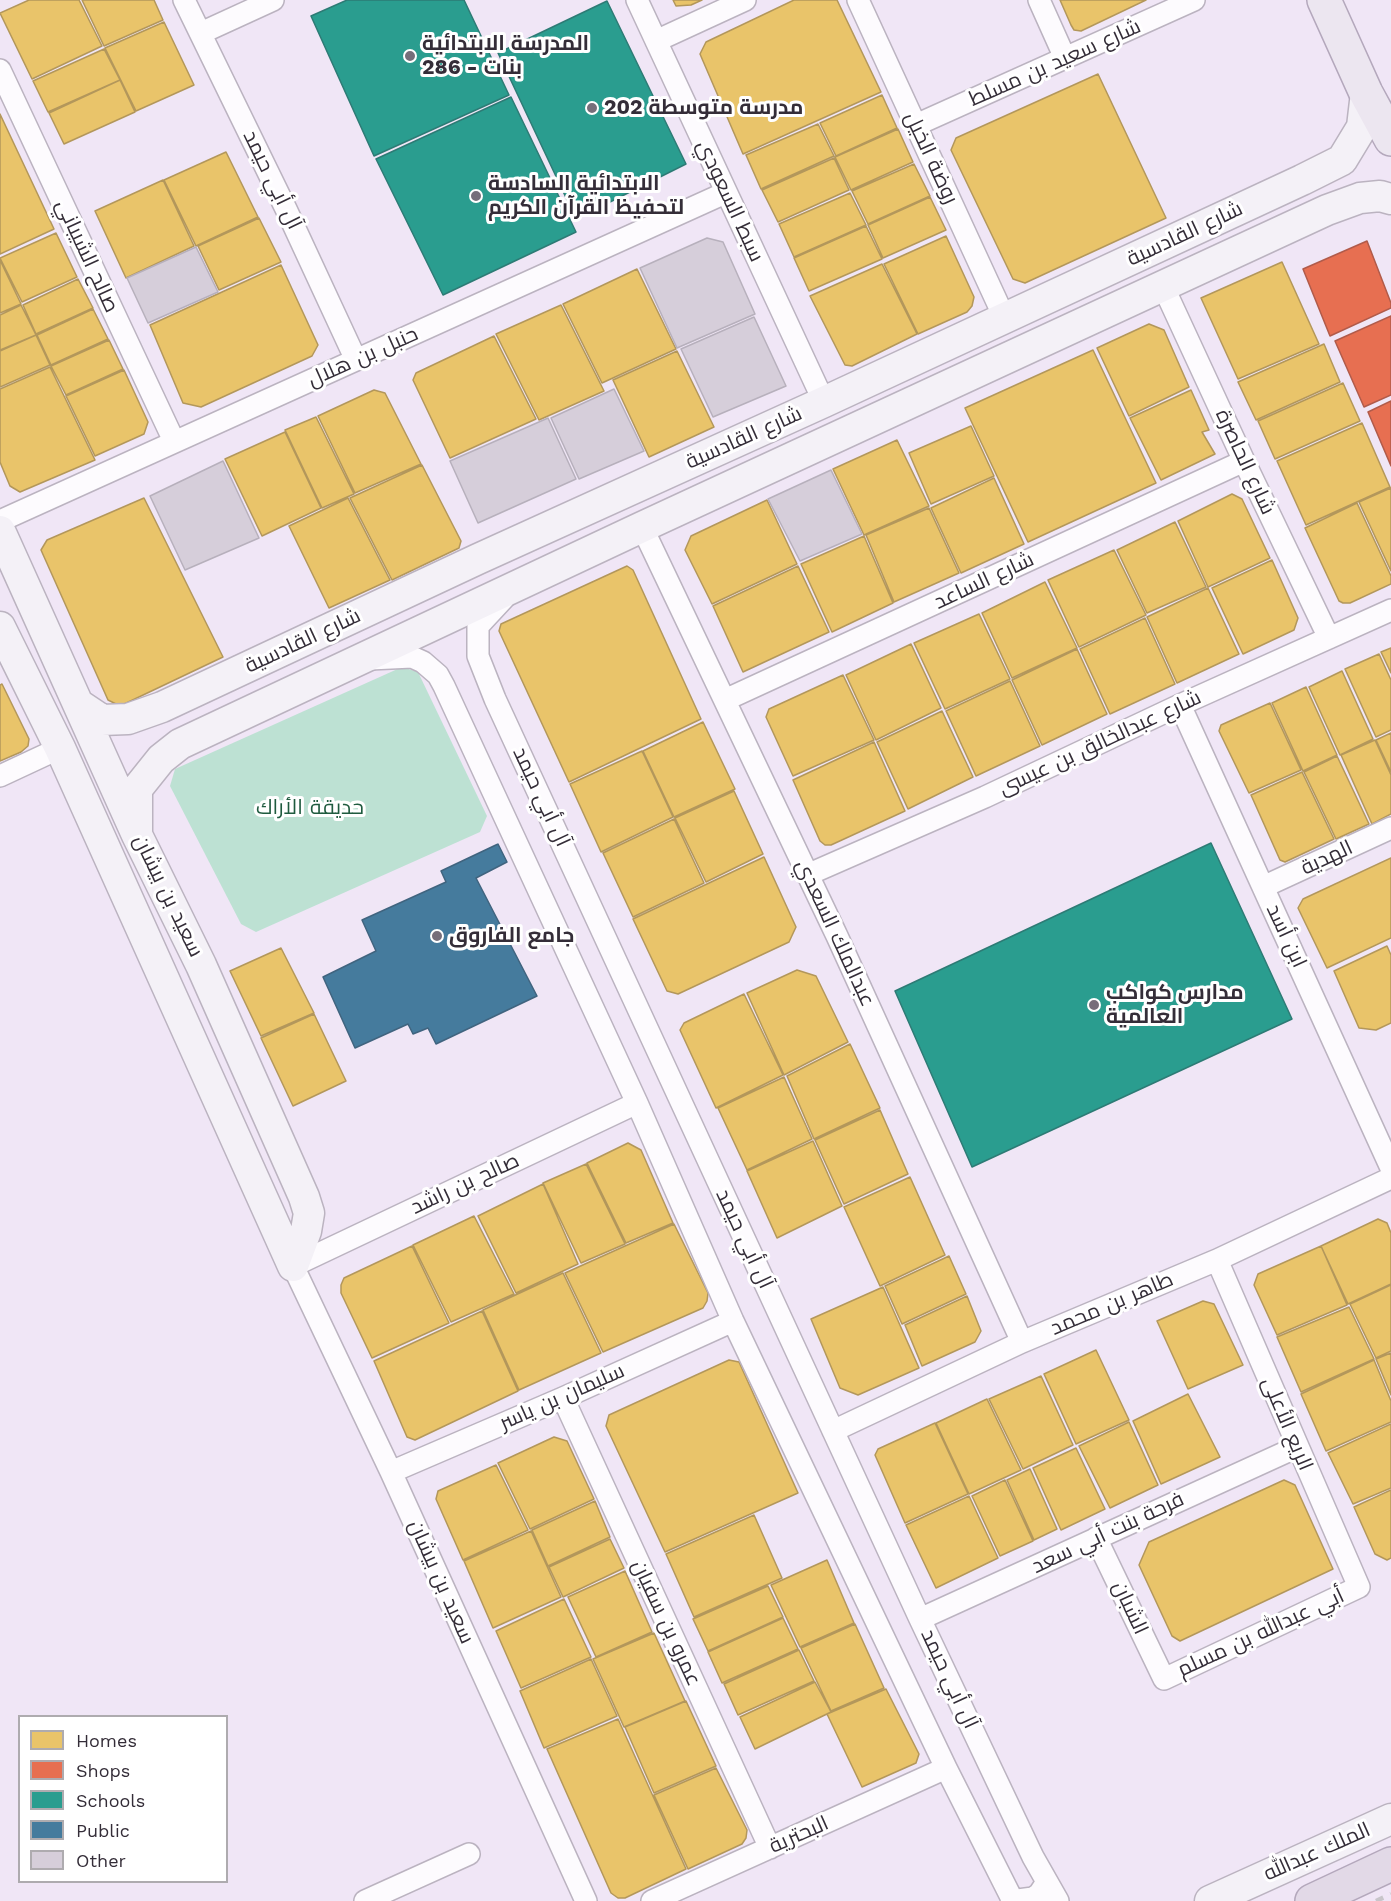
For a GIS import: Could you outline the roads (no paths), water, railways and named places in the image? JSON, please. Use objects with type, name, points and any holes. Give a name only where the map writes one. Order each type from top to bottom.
[{"type":"highway","name":"الملك عبدالله","points":[[1312,1901],[1391,1864]]},
{"type":"main road","points":[[1324,0],[1366,93],[1391,139]]},
{"type":"street","name":"آل أبي حيمد","points":[[184,0],[286,209],[356,360]]},
{"type":"street","points":[[201,33],[273,0]]},
{"type":"street","name":"سبط السعودي","points":[[637,0],[824,402]]},
{"type":"street","points":[[656,41],[745,0]]},
{"type":"street","name":"روضة الخيل","points":[[858,0],[1004,317]]},
{"type":"street","points":[[1039,0],[1065,58]]},
{"type":"street","name":"شارع سعيد بن مسلط","points":[[916,125],[1194,0]]},
{"type":"street","name":"صالح الشيباني","points":[[0,70],[174,441]]},
{"type":"street","name":"شارع القادسية","points":[[78,704],[102,720],[128,719],[150,712],[1302,180],[1342,160],[1362,127],[1366,93]]},
{"type":"street","points":[[1348,151],[1380,198]]},
{"type":"street","name":"حنبل بن هلال","points":[[0,521],[725,193]]},
{"type":"street","name":"شارع القادسية","points":[[137,835],[137,789],[161,759],[180,744],[1327,210],[1360,198],[1380,198]]},
{"type":"street","name":"شارع الحاصرة","points":[[1163,286],[1329,638]]},
{"type":"street","name":"شارع الساعد","points":[[725,700],[1244,461]]},
{"type":"street","name":"عبدالملك السعدي","points":[[642,527],[837,936],[1022,1342]]},
{"type":"street","name":"سعيد بن بيشان","points":[[0,531],[137,835],[201,965],[304,1197],[309,1213],[306,1231],[293,1266]]},
{"type":"street","name":"آل أبي حيمد","points":[[522,583],[491,610],[478,626],[478,656],[495,699],[920,1619],[1033,1857],[1058,1901]]},
{"type":"street","name":"شارع عبدالخالق بن عيسى","points":[[807,875],[985,797],[1180,705],[1391,610]]},
{"type":"street","name":"سعيد بن بيشان","points":[[0,627],[60,748],[293,1266],[391,1472],[586,1901]]},
{"type":"street","name":"آل أبي حيمد","points":[[360,659],[412,657],[423,662],[438,675],[637,1103],[733,1321],[946,1768],[1012,1899]]},
{"type":"street","name":"ابن أسد","points":[[1180,705],[1391,1168]]},
{"type":"street","points":[[0,776],[60,748]]},
{"type":"street","name":"الهدية","points":[[1263,887],[1391,828]]},
{"type":"street","name":"صالح بن راشد","points":[[293,1266],[637,1103]]},
{"type":"street","name":"طاهر بن محمد","points":[[833,1431],[1022,1342],[1217,1260],[1391,1178]]},
{"type":"street","name":"الريع الأعلى","points":[[1217,1260],[1359,1587]]},
{"type":"street","name":"سليمان بن ياسر","points":[[391,1472],[733,1321]]},
{"type":"street","name":"عمرو بن سفيان","points":[[563,1398],[770,1848]]},
{"type":"street","name":"فرحة بنت أبي سعد","points":[[920,1619],[1297,1447]]},
{"type":"street","name":"الشبان","points":[[1096,1538],[1164,1678]]},
{"type":"street","name":"أبي عبدالله بن مسلم","points":[[1164,1678],[1359,1587]]},
{"type":"street","name":"البحترية","points":[[652,1901],[946,1768]]},
{"type":"street","name":"الملك عبدالله","points":[[1210,1901],[1391,1819]]},
{"type":"street","points":[[365,1901],[469,1854]]},
{"type":"street","points":[[1012,1899],[1033,1898],[1039,1894],[1047,1882]]},
{"type":"railway","points":[[1376,1901],[1391,1894]]},
{"type":"place","name":"المدرسة الابتدائية 286 - بنات","points":[[410,56]]},
{"type":"place","name":"مدرسة متوسطة 202","points":[[592,108]]},
{"type":"place","name":"الابتدائية السادسة لتحفيظ القرآن الكريم","points":[[476,196]]},
{"type":"place","name":"جامع الفاروق","points":[[437,936]]},
{"type":"place","name":"مدارس كواكب العالمية","points":[[1094,1005]]},
{"type":"park label","name":"حديقة الأراك","points":[[310,808]]}]
